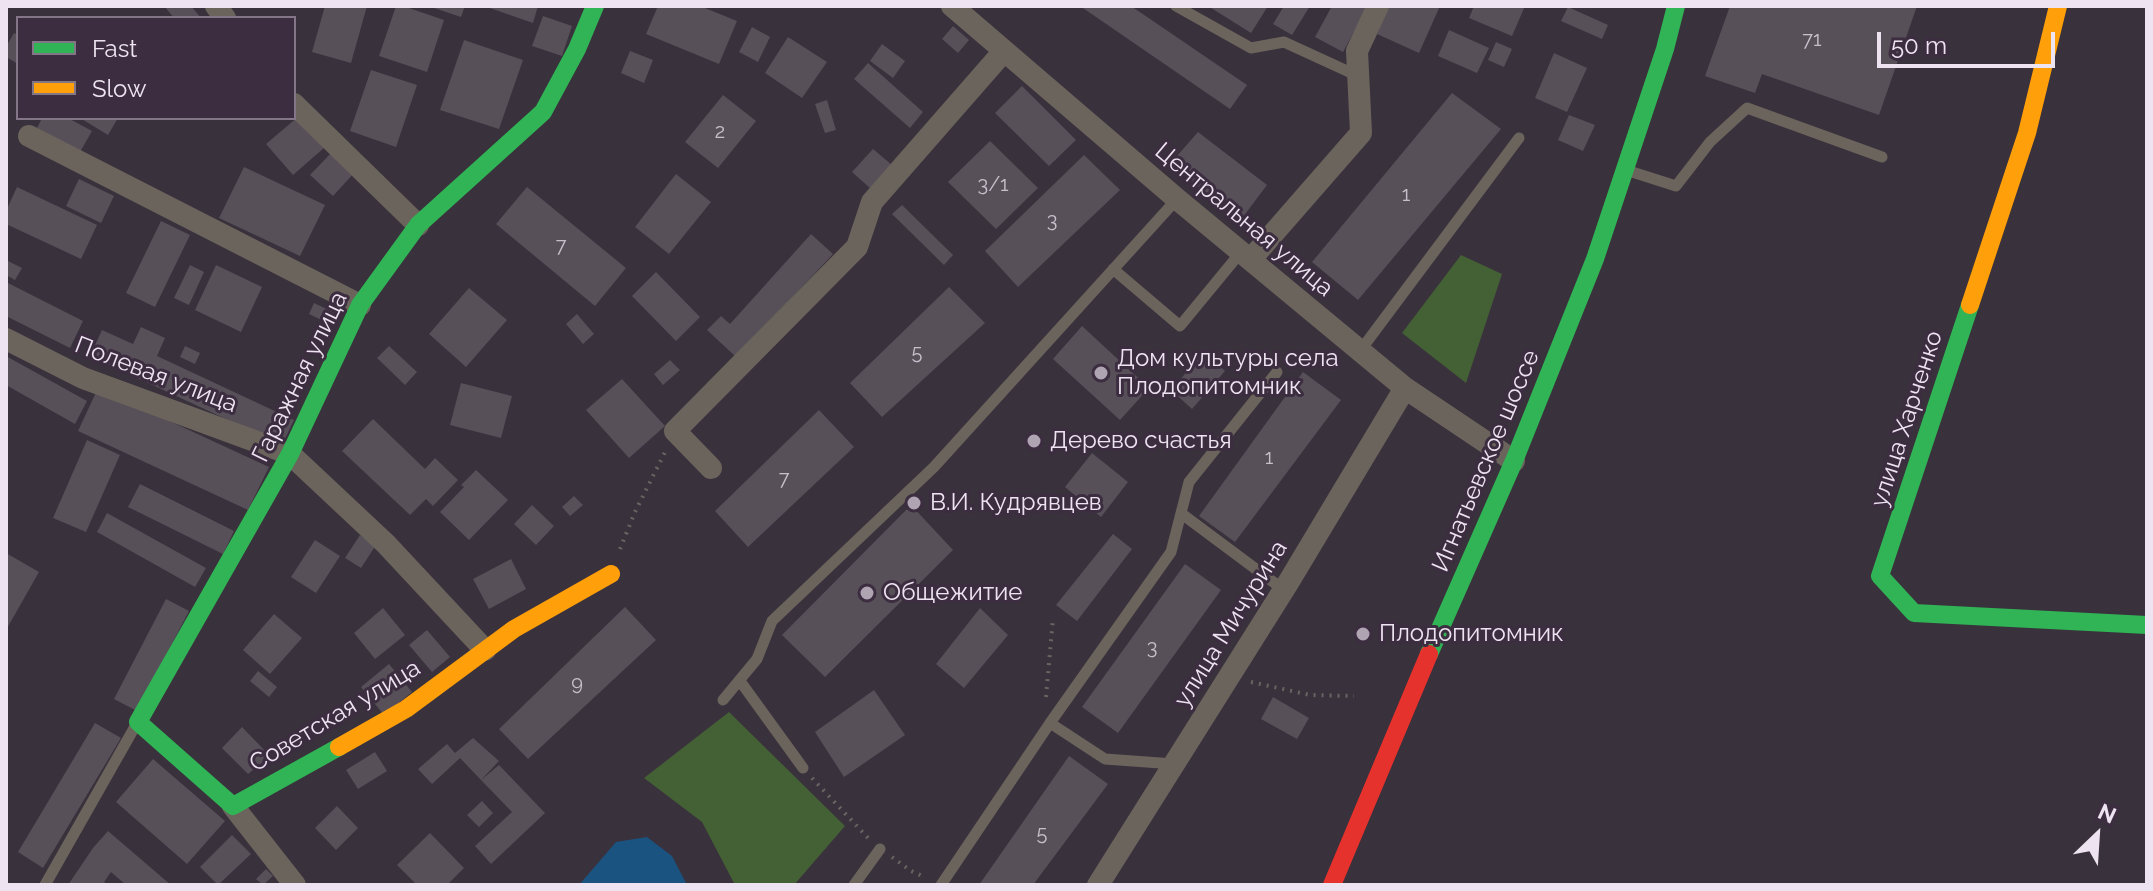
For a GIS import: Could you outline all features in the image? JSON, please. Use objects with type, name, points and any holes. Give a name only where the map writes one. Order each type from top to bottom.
[{"type":"street","name":"Гаражная улица","points":[[138,722],[290,454],[360,305],[418,225],[543,112],[577,49],[595,6]]},
{"type":"street","name":"Центральная улица","points":[[952,6],[1177,199],[1405,388],[1514,461]]},
{"type":"street","points":[[1246,255],[1361,133],[1357,51],[1378,6]]},
{"type":"street","name":"Игнатьевское шоссе","points":[[1332,885],[1514,461],[1595,259],[1665,49],[1676,6]]},
{"type":"street","name":"улица Харченко","points":[[2058,6],[2027,133],[1880,576],[1914,613],[2147,625]]},
{"type":"street","points":[[711,468],[675,431],[857,247],[872,202],[1004,51]]},
{"type":"street","points":[[296,106],[418,225]]},
{"type":"street","points":[[29,136],[360,305]]},
{"type":"street","name":"Полевая улица","points":[[6,339],[83,378],[290,454]]},
{"type":"street","name":"улица Мичурина","points":[[1098,885],[1284,590],[1405,388]]},
{"type":"street","points":[[290,454],[386,544],[485,650]]},
{"type":"street","name":"Советская улица","points":[[233,806],[406,709],[514,629],[611,574]]},
{"type":"street","points":[[138,722],[233,806],[295,885]]},
{"type":"lane","points":[[1176,6],[1251,48],[1284,42],[1358,76]]},
{"type":"lane","points":[[1625,170],[1676,186],[1710,142],[1747,108],[1882,157]]},
{"type":"lane","points":[[1360,351],[1519,138]]},
{"type":"lane","points":[[723,700],[757,659],[772,621],[934,467],[1177,199]]},
{"type":"lane","points":[[1113,269],[1180,326],[1246,255]]},
{"type":"lane","points":[[941,884],[1171,552],[1189,482],[1277,372]]},
{"type":"lane","points":[[1182,514],[1284,590]]},
{"type":"lane","points":[[740,681],[803,768]]},
{"type":"lane","points":[[45,885],[138,722]]},
{"type":"lane","points":[[1050,723],[1105,759],[1174,764]]},
{"type":"lane","points":[[854,885],[880,849]]},
{"type":"path","points":[[611,574],[635,512],[675,431]]},
{"type":"path","points":[[1050,723],[1046,692],[1053,619]]},
{"type":"path","points":[[1229,678],[1310,695],[1354,696]]},
{"type":"path","points":[[803,768],[861,833],[880,849],[911,871],[941,884]]},
{"type":"green space","points":[[1461,255],[1502,274],[1466,383],[1402,333]]},
{"type":"green space","points":[[729,712],[845,826],[794,885],[735,885],[702,822],[644,778]]},
{"type":"water","points":[[647,837],[672,856],[687,885],[579,885],[616,842]]},
{"type":"building","points":[[191,6],[199,16],[172,16],[165,7]]},
{"type":"building","points":[[325,6],[367,6],[351,63],[312,52]]},
{"type":"building","points":[[396,6],[444,20],[427,72],[379,56]]},
{"type":"building","points":[[428,6],[465,6],[461,17]]},
{"type":"building","points":[[484,6],[538,6],[533,23]]},
{"type":"building","points":[[658,6],[700,6],[737,21],[719,64],[646,34]]},
{"type":"building","points":[[1080,6],[1131,6],[1247,85],[1230,109]]},
{"type":"building","points":[[1208,6],[1268,6],[1251,33]]},
{"type":"building","points":[[1284,6],[1310,6],[1292,35],[1273,24]]},
{"type":"building","points":[[1332,6],[1368,6],[1343,52],[1315,37]]},
{"type":"building","points":[[1389,6],[1440,6],[1419,53],[1377,34]]},
{"type":"building","points":[[1474,6],[1525,6],[1512,36],[1469,18]]},
{"type":"building","points":[[1730,6],[1917,6],[1879,115],[1762,74],[1755,93],[1705,76]]},
{"type":"building","points":[[1568,7],[1608,25],[1602,39],[1561,21]]},
{"type":"building","points":[[543,16],[572,26],[562,56],[532,46]]},
{"type":"building","points":[[953,26],[969,40],[958,53],[942,39]]},
{"type":"building","points":[[752,27],[770,37],[758,62],[739,52]]},
{"type":"building","points":[[1449,30],[1489,48],[1477,73],[1438,56]]},
{"type":"building","points":[[16,34],[16,63],[6,57],[6,47]]},
{"type":"building","points":[[788,37],[827,62],[802,98],[765,73]]},
{"type":"building","points":[[464,40],[523,60],[499,129],[440,110]]},
{"type":"building","points":[[1496,42],[1512,49],[1504,67],[1488,60]]},
{"type":"building","points":[[882,44],[905,61],[893,78],[870,61]]},
{"type":"building","points":[[630,51],[653,60],[644,83],[621,73]]},
{"type":"building","points":[[1554,53],[1587,68],[1567,112],[1535,98]]},
{"type":"building","points":[[868,63],[923,112],[910,128],[854,79]]},
{"type":"building","points":[[371,70],[417,85],[396,147],[350,131]]},
{"type":"building","points":[[1022,86],[1076,140],[1049,166],[995,113]]},
{"type":"building","points":[[1452,93],[1501,129],[1358,300],[1312,262]]},
{"type":"building","points":[[723,95],[756,121],[718,168],[685,142]]},
{"type":"building","points":[[827,100],[836,130],[825,133],[815,104]]},
{"type":"building","points":[[1569,115],[1595,125],[1583,151],[1558,140]]},
{"type":"building","points":[[299,116],[325,147],[293,175],[266,144]]},
{"type":"building","points":[[41,120],[72,120],[92,131],[80,152],[37,128]]},
{"type":"building","points":[[83,120],[117,120],[108,135]]},
{"type":"building","points":[[1198,132],[1267,185],[1240,221],[1170,164]]},
{"type":"building","points":[[990,141],[1038,188],[996,229],[948,182]]},
{"type":"building","points":[[873,149],[892,165],[871,189],[852,172]]},
{"type":"building","points":[[333,151],[355,172],[333,196],[310,175]]},
{"type":"building","points":[[1084,155],[1120,190],[1018,287],[985,251]]},
{"type":"building","points":[[244,167],[325,205],[300,256],[219,218]]},
{"type":"building","points":[[676,174],[711,202],[669,254],[635,227]]},
{"type":"building","points":[[79,179],[114,196],[101,223],[66,206]]},
{"type":"building","points":[[17,187],[97,225],[81,259],[6,224],[6,211]]},
{"type":"building","points":[[527,187],[626,268],[595,306],[496,224]]},
{"type":"building","points":[[902,205],[953,255],[944,265],[892,214]]},
{"type":"building","points":[[161,221],[190,235],[155,307],[126,293]]},
{"type":"building","points":[[811,234],[833,254],[736,357],[707,330],[721,316],[730,324]]},
{"type":"building","points":[[6,260],[22,268],[15,280],[6,275]]},
{"type":"building","points":[[190,265],[204,272],[189,305],[174,298]]},
{"type":"building","points":[[216,265],[262,287],[241,332],[195,310]]},
{"type":"building","points":[[656,272],[700,317],[676,341],[632,296]]},
{"type":"building","points":[[6,282],[83,321],[70,348],[6,316]]},
{"type":"building","points":[[949,287],[985,323],[882,417],[850,383]]},
{"type":"building","points":[[469,288],[507,320],[466,367],[429,334]]},
{"type":"building","points":[[314,303],[337,314],[332,325],[309,314]]},
{"type":"building","points":[[577,314],[594,334],[583,344],[566,324]]},
{"type":"building","name":"Дом культуры села Плодопитомник","points":[[1082,326],[1149,388],[1120,420],[1053,359]]},
{"type":"building","points":[[141,327],[165,338],[157,356],[294,420],[282,445],[90,356],[102,330],[133,344]]},
{"type":"building","points":[[185,346],[200,353],[195,364],[180,357]]},
{"type":"building","points":[[389,346],[417,372],[405,385],[377,358]]},
{"type":"building","points":[[1204,352],[1225,371],[1192,409],[1171,390]]},
{"type":"building","points":[[6,356],[87,401],[75,424],[6,385]]},
{"type":"building","points":[[670,360],[680,370],[663,385],[654,374]]},
{"type":"building","points":[[1303,372],[1341,400],[1235,542],[1199,516]]},
{"type":"building","points":[[622,379],[665,426],[629,458],[586,410]]},
{"type":"building","points":[[461,383],[512,396],[501,438],[450,425]]},
{"type":"building","points":[[98,388],[269,467],[248,510],[78,431]]},
{"type":"building","points":[[819,410],[854,447],[748,547],[715,511]]},
{"type":"building","points":[[373,419],[425,469],[435,458],[458,480],[433,506],[426,499],[410,515],[342,451]]},
{"type":"building","points":[[87,440],[120,455],[86,532],[53,518]]},
{"type":"building","points":[[1092,453],[1128,482],[1101,517],[1065,487]]},
{"type":"building","points":[[476,470],[508,500],[469,540],[440,512]]},
{"type":"building","points":[[140,484],[234,531],[223,554],[128,507]]},
{"type":"building","points":[[574,496],[583,505],[570,516],[562,507]]},
{"type":"building","points":[[532,505],[554,526],[536,545],[514,524]]},
{"type":"building","name":"Общежитие","points":[[911,505],[953,550],[825,677],[782,635]]},
{"type":"building","points":[[107,513],[206,568],[195,587],[97,532]]},
{"type":"building","points":[[1113,534],[1132,549],[1077,621],[1056,605]]},
{"type":"building","points":[[360,535],[376,545],[361,568],[345,558]]},
{"type":"building","points":[[315,540],[340,556],[316,593],[291,577]]},
{"type":"building","points":[[6,553],[39,572],[6,630]]},
{"type":"building","points":[[511,559],[526,589],[489,609],[473,579]]},
{"type":"building","points":[[1185,564],[1221,590],[1118,733],[1082,707]]},
{"type":"building","points":[[166,599],[189,611],[137,711],[114,699]]},
{"type":"building","points":[[625,607],[656,640],[528,759],[499,729]]},
{"type":"building","points":[[383,608],[405,635],[375,659],[354,633]]},
{"type":"building","points":[[980,608],[1008,635],[964,688],[936,664]]},
{"type":"building","points":[[274,614],[302,638],[270,674],[243,650]]},
{"type":"building","points":[[427,630],[450,657],[432,672],[409,645]]},
{"type":"building","points":[[389,664],[412,692],[384,715],[361,687]]},
{"type":"building","points":[[258,671],[277,687],[269,697],[250,681]]},
{"type":"building","points":[[874,690],[905,735],[844,777],[815,732]]},
{"type":"building","points":[[1273,697],[1309,718],[1297,739],[1261,719]]},
{"type":"building","points":[[95,723],[121,738],[43,868],[18,852]]},
{"type":"building","points":[[242,727],[270,756],[248,774],[222,748]]},
{"type":"building","points":[[473,738],[499,761],[481,780],[460,758],[432,784],[418,769],[447,744],[455,753]]},
{"type":"building","points":[[375,752],[387,771],[358,789],[346,770]]},
{"type":"building","points":[[1069,756],[1108,784],[1033,885],[979,885]]},
{"type":"building","points":[[153,759],[225,821],[187,864],[116,802]]},
{"type":"building","points":[[499,765],[545,813],[491,864],[475,846],[512,812],[481,780]]},
{"type":"building","points":[[482,801],[493,813],[479,827],[467,815]]},
{"type":"building","points":[[337,806],[358,828],[336,850],[315,828]]},
{"type":"building","points":[[108,831],[171,885],[126,885],[111,872],[104,882],[109,885],[68,885]]},
{"type":"building","points":[[430,833],[464,868],[447,885],[417,885],[397,865]]},
{"type":"building","points":[[232,835],[251,854],[218,885],[200,867]]},
{"type":"building","points":[[266,869],[273,876],[263,885],[256,879]]},
{"type":"traffic: fast","points":[[339,747],[233,806],[138,722],[290,454],[360,305],[418,225],[543,112],[577,49],[595,6]]},
{"type":"traffic: fast","points":[[1429,654],[1514,461],[1595,259],[1665,49],[1676,6]]},
{"type":"traffic: fast","points":[[1970,305],[1880,576],[1914,613],[2147,625]]},
{"type":"traffic: slow","points":[[1970,305],[2027,133],[2058,6]]},
{"type":"traffic: slow","points":[[339,747],[406,709],[514,629],[611,574]]},
{"type":"traffic: jam","points":[[1332,885],[1429,654]]},
{"type":"place","name":"Дом культуры села Плодопитомник","points":[[1101,373]]},
{"type":"place","name":"Дерево счастья","points":[[1034,441]]},
{"type":"place","name":"В.И. Кудрявцев","points":[[914,503]]},
{"type":"place","name":"Общежитие","points":[[867,593]]},
{"type":"place","name":"Плодопитомник","points":[[1363,634]]}]
